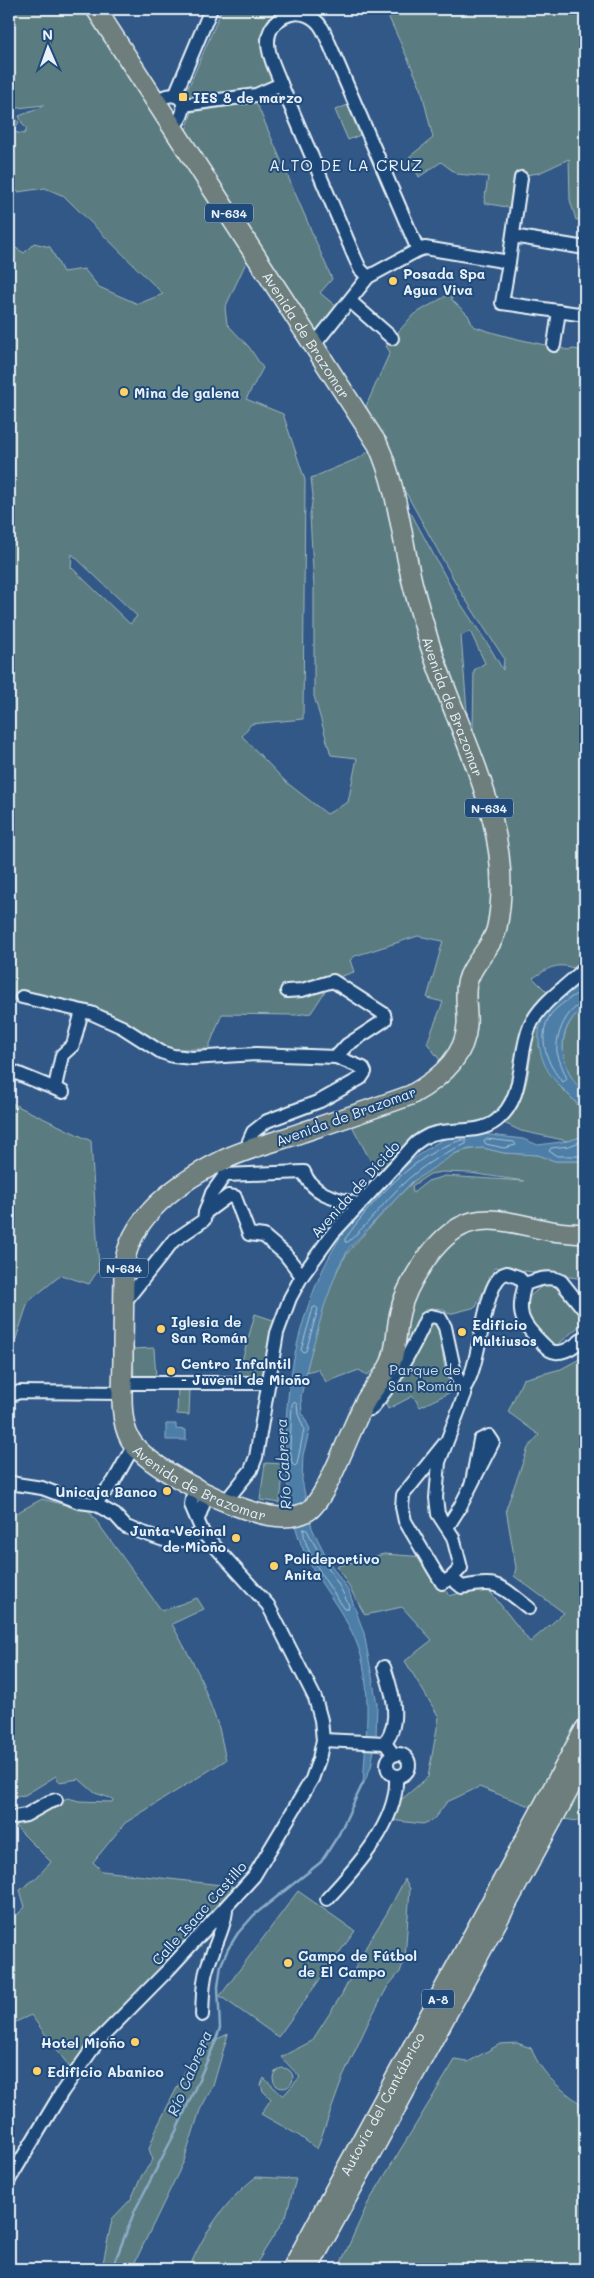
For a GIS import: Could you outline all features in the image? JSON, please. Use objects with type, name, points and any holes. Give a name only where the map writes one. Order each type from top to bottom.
[{"type":"highway","name":"Avenida de Brazomar","points":[[96,9],[166,97],[174,126],[378,445],[386,462],[399,515],[411,578],[427,635],[488,808],[498,846],[500,869],[497,928],[492,941],[472,970],[467,984],[465,1039],[457,1055],[446,1070],[429,1085],[411,1095],[248,1150],[199,1174],[168,1196],[149,1213],[135,1230],[126,1248],[123,1388],[126,1431],[134,1445],[146,1456],[206,1498],[279,1517],[299,1515],[316,1504],[361,1410]]},
{"type":"highway","name":"N-634","points":[[361,1410],[391,1361],[400,1311],[408,1291],[424,1262],[443,1240],[458,1228],[483,1220],[554,1232],[585,1234]]},
{"type":"highway","name":"Autovía del Cantábrico","points":[[292,2269],[585,1729]]},
{"type":"highway","name":"Autovía del Cantábrico","points":[[308,2269],[585,1760]]},
{"type":"street","points":[[211,9],[166,97],[184,105],[256,94],[282,84]]},
{"type":"street","points":[[368,277],[360,269],[355,258],[282,84],[268,43],[272,28],[285,12],[310,16],[321,26],[418,250]]},
{"type":"street","points":[[174,126],[182,119],[184,105]]},
{"type":"street","points":[[521,178],[502,303],[585,315]]},
{"type":"street","points":[[513,236],[585,248]]},
{"type":"street","points":[[318,340],[368,277],[418,250],[426,248],[509,262]]},
{"type":"street","points":[[350,301],[392,338]]},
{"type":"street","points":[[554,345],[559,311]]},
{"type":"street","name":"Avenida de Dícido","points":[[198,1519],[206,1498],[251,1470],[256,1457],[277,1333],[290,1298],[302,1276],[333,1233],[416,1143],[428,1135],[481,1127],[496,1121],[509,1105],[518,1085],[529,1027],[538,1011],[585,968]]},
{"type":"street","points":[[287,990],[302,990],[333,981],[384,1014],[385,1020],[347,1045],[336,1057]]},
{"type":"street","points":[[22,997],[82,1011],[122,1027],[161,1052],[173,1056],[192,1058],[256,1054],[336,1057],[363,1068],[364,1075],[320,1101],[267,1121],[259,1126],[249,1141],[248,1150]]},
{"type":"street","points":[[9,1070],[59,1089],[62,1055],[73,1045],[82,1011]]},
{"type":"street","points":[[124,1299],[127,1299],[173,1241],[204,1220],[204,1213],[212,1193],[225,1175],[304,1172],[306,1178],[323,1194],[359,1204]]},
{"type":"street","points":[[204,1213],[228,1196],[235,1197],[249,1234],[264,1236],[285,1254],[302,1276]]},
{"type":"street","points":[[464,1388],[472,1376],[487,1308],[496,1281],[500,1276],[507,1273],[518,1277],[525,1284]]},
{"type":"street","points":[[525,1284],[556,1278],[562,1281],[585,1311]]},
{"type":"street","points":[[525,1284],[521,1296],[521,1317],[525,1325],[549,1350],[561,1352],[585,1337]]},
{"type":"street","points":[[361,1410],[371,1409],[405,1360],[426,1319],[430,1316],[440,1318],[445,1327],[455,1373],[464,1388],[464,1400],[445,1443],[439,1462],[436,1498],[438,1514],[448,1526],[453,1537],[461,1568],[451,1578],[442,1582],[404,1521],[402,1507],[403,1495],[445,1443]]},
{"type":"street","points":[[9,1396],[19,1392],[269,1383]]},
{"type":"street","points":[[95,1504],[114,1481],[134,1445]]},
{"type":"street","points":[[9,1481],[42,1488],[79,1502],[95,1504],[115,1515],[126,1527],[164,1540],[186,1540],[203,1533]]},
{"type":"street","points":[[448,1526],[457,1513],[472,1482]]},
{"type":"street","name":"Calle Isaac Castillo","points":[[9,2180],[62,2092],[98,2041],[226,1908],[254,1876],[312,1779],[324,1740],[322,1720],[314,1698],[275,1614],[260,1594],[203,1533],[198,1519],[206,1498]]},
{"type":"street","points":[[451,1578],[462,1587],[484,1583],[499,1585],[529,1608]]},
{"type":"street","points":[[327,1899],[375,1841],[393,1804],[397,1785],[396,1776],[390,1772],[387,1765],[389,1758],[388,1747],[395,1713],[384,1667]]},
{"type":"street","points":[[324,1740],[388,1747]]},
{"type":"street","points":[[9,1818],[26,1815],[56,1800]]},
{"type":"street","points":[[202,2015],[205,1974],[218,1932],[226,1919],[226,1908]]},
{"type":"green space","points":[[9,9],[88,9],[249,256],[225,308],[227,324],[249,347],[263,368],[246,399],[283,414],[305,480],[303,719],[251,724],[242,736],[286,782],[327,814],[348,802],[357,758],[331,755],[314,696],[314,588],[310,515],[313,496],[311,478],[359,458],[371,450],[384,485],[401,581],[493,842],[495,921],[463,1023],[445,1067],[427,1043],[443,1002],[427,998],[443,941],[418,936],[355,956],[350,960],[354,972],[333,979],[311,1013],[295,1015],[222,1014],[208,1049],[150,1049],[146,1038],[124,1020],[90,1005],[29,994],[13,1000],[9,1009],[9,244],[24,253],[34,243],[50,247],[63,272],[84,269],[99,287],[138,304],[163,294],[64,196],[45,188],[18,192],[9,182],[9,117],[14,116],[19,122],[13,132],[24,134],[27,129],[19,116],[44,105],[9,109]],"holes":[[[72,554],[137,616],[130,624],[71,567]]]},
{"type":"green space","points":[[222,9],[277,9],[278,13],[265,30],[263,37],[264,53],[274,81],[255,90],[189,99],[186,93]]},
{"type":"green space","points":[[385,9],[585,9],[585,218],[576,220],[570,200],[569,159],[539,173],[517,176],[512,208],[484,203],[488,177],[457,174],[441,162],[419,177],[409,157],[433,138],[421,88]]},
{"type":"green space","points":[[256,102],[332,279],[320,293],[337,307],[316,333],[186,130],[192,112]]},
{"type":"green space","points":[[348,105],[360,135],[348,140],[335,110]]},
{"type":"green space","points":[[451,293],[452,300],[468,315],[473,326],[532,342],[569,350],[585,351],[585,959],[573,968],[557,966],[547,969],[533,978],[550,995],[526,1022],[508,1102],[492,1117],[467,1124],[434,1128],[418,1134],[379,1177],[350,1122],[445,1081],[474,994],[477,976],[503,924],[473,729],[474,670],[485,663],[470,631],[461,636],[468,723],[436,641],[403,506],[411,513],[457,598],[503,670],[504,658],[462,594],[406,493],[400,488],[384,441],[366,406],[390,352],[386,346],[413,315]]},
{"type":"green space","points":[[585,1007],[585,1095],[576,1085],[570,1074],[563,1050],[568,1026]]},
{"type":"green space","points":[[534,1028],[541,1029],[539,1046],[562,1089],[584,1113],[585,1133],[581,1137],[568,1141],[521,1131],[502,1122],[519,1103],[524,1092]]},
{"type":"green space","points":[[9,1102],[91,1141],[99,1269],[89,1284],[61,1275],[28,1302],[15,1342],[9,1343]]},
{"type":"green space","points":[[483,1148],[504,1153],[538,1155],[555,1161],[585,1161],[585,1229],[458,1220],[389,1339],[381,1365],[367,1375],[359,1370],[326,1382],[318,1369],[306,1372],[328,1292],[346,1255],[397,1198],[422,1174],[450,1156],[466,1150]],"holes":[[[442,1172],[470,1173],[524,1181],[445,1176],[428,1181],[413,1193],[412,1186],[430,1174]]]},
{"type":"green space","points":[[478,1226],[585,1240],[585,1279],[495,1267],[476,1307],[449,1314],[443,1309],[430,1308],[421,1317],[409,1343],[401,1341],[415,1288],[449,1242]]},
{"type":"green space","points":[[549,1280],[585,1321],[553,1349],[525,1317],[529,1297]]},
{"type":"green space","points":[[255,1314],[276,1321],[264,1377],[239,1377],[238,1375]]},
{"type":"green space","name":"Parque de San Román","points":[[434,1322],[438,1325],[446,1376],[455,1390],[420,1407],[413,1396],[388,1409],[385,1401],[431,1323]]},
{"type":"green space","points":[[154,1348],[156,1377],[134,1377],[133,1349]]},
{"type":"green space","points":[[585,1356],[585,1712],[532,1807],[479,1787],[447,1802],[433,1820],[423,1824],[390,1820],[395,1805],[428,1777],[439,1717],[405,1661],[432,1640],[402,1607],[365,1615],[337,1566],[384,1554],[425,1557],[450,1596],[485,1585],[530,1642],[564,1613],[514,1576],[516,1568],[506,1509],[528,1448],[539,1435],[508,1412],[523,1379],[561,1369]]},
{"type":"green space","points":[[178,1389],[190,1389],[189,1415],[177,1414]]},
{"type":"green space","points":[[265,1463],[284,1464],[280,1503],[260,1500]]},
{"type":"green space","points":[[42,1499],[89,1511],[162,1611],[197,1598],[204,1609],[172,1624],[199,1674],[219,1728],[226,1760],[125,1823],[93,1862],[102,1871],[238,1887],[71,2069],[31,2015],[9,2025],[9,1923],[25,1907],[20,1890],[36,1878],[51,1862],[9,1820],[68,1798],[79,1801],[112,1802],[113,1799],[95,1793],[79,1779],[59,1782],[56,1776],[25,1795],[9,1797],[9,1517]]},
{"type":"green space","points":[[585,1779],[585,1822],[563,1819]]},
{"type":"green space","points":[[405,1879],[410,1889],[405,1958],[400,1972],[388,1986],[369,2021],[343,2077],[317,2149],[298,2135],[261,2114],[271,2099],[263,2091],[261,2085],[264,2078],[283,2096],[300,2077],[281,2057],[312,2041],[342,1994],[367,1945]]},
{"type":"green space","name":"Campo de Fútbol de El Campo","points":[[298,1891],[355,1931],[278,2037],[220,1996]]},
{"type":"green space","points":[[228,2034],[213,2086],[200,2110],[184,2161],[135,2262],[131,2269],[97,2269],[102,2268],[112,2219],[131,2199],[142,2175],[153,2160],[149,2149],[157,2127],[193,2056],[213,2041]]},
{"type":"green space","points":[[517,2043],[531,2048],[547,2075],[585,2107],[585,2269],[338,2269],[368,2203],[455,2060],[468,2062],[500,2044]]},
{"type":"green space","points":[[283,2068],[290,2071],[293,2078],[290,2085],[283,2088],[276,2085],[273,2078],[276,2071]]},
{"type":"green space","points":[[256,2177],[296,2179],[286,2216],[253,2269],[189,2269],[194,2256],[216,2219],[235,2196]]},
{"type":"water","points":[[580,985],[585,985],[585,1007],[570,1022],[566,1030],[563,1049],[567,1068],[584,1095],[586,1102],[585,1116],[548,1071],[539,1046],[540,1028],[546,1012],[557,1001]]},
{"type":"water","points":[[475,1133],[523,1139],[538,1145],[568,1141],[581,1137],[585,1133],[585,1161],[555,1161],[538,1155],[504,1153],[483,1148],[469,1149],[456,1153],[412,1182],[349,1248],[338,1268],[324,1307],[301,1397],[302,1413],[310,1429],[303,1455],[302,1481],[312,1528],[328,1560],[349,1592],[364,1633],[377,1704],[376,1737],[371,1767],[363,1785],[367,1694],[363,1664],[352,1632],[308,1560],[301,1544],[290,1504],[286,1460],[287,1413],[293,1365],[304,1319],[320,1275],[341,1236],[367,1203],[421,1153],[442,1140]]},
{"type":"water","points":[[166,1424],[176,1424],[176,1429],[186,1430],[186,1440],[166,1440]]},
{"type":"waterway","name":"Río Cabrera","points":[[112,2269],[135,2210],[177,2129],[214,2045],[220,2028],[218,1987],[221,1965],[228,1949],[238,1933],[254,1915],[321,1862],[339,1834],[363,1783]]},
{"type":"place","name":"IES 8 de marzo","points":[[183,97]]},
{"type":"place","name":"Posada Spa Agua Viva","points":[[393,281]]},
{"type":"place","name":"Mina de galena","points":[[124,392]]},
{"type":"place","name":"Iglesia de San Román","points":[[161,1329]]},
{"type":"place","name":"Edificio Multiusos","points":[[462,1332]]},
{"type":"place","name":"Centro Infalntil - Juvenil de Mioño","points":[[171,1371]]},
{"type":"place","name":"Unicaja Banco","points":[[167,1491]]},
{"type":"place","name":"Junta Vecinal de Mioño","points":[[236,1538]]},
{"type":"place","name":"Polideportivo Anita","points":[[274,1566]]},
{"type":"place","name":"Campo de Fútbol de El Campo","points":[[288,1963]]},
{"type":"place","name":"Hotel Mioño","points":[[135,2042]]},
{"type":"place","name":"Edificio Abanico","points":[[37,2071]]},
{"type":"district","name":"ALTO DE LA CRUZ","points":[[346,164]]}]
